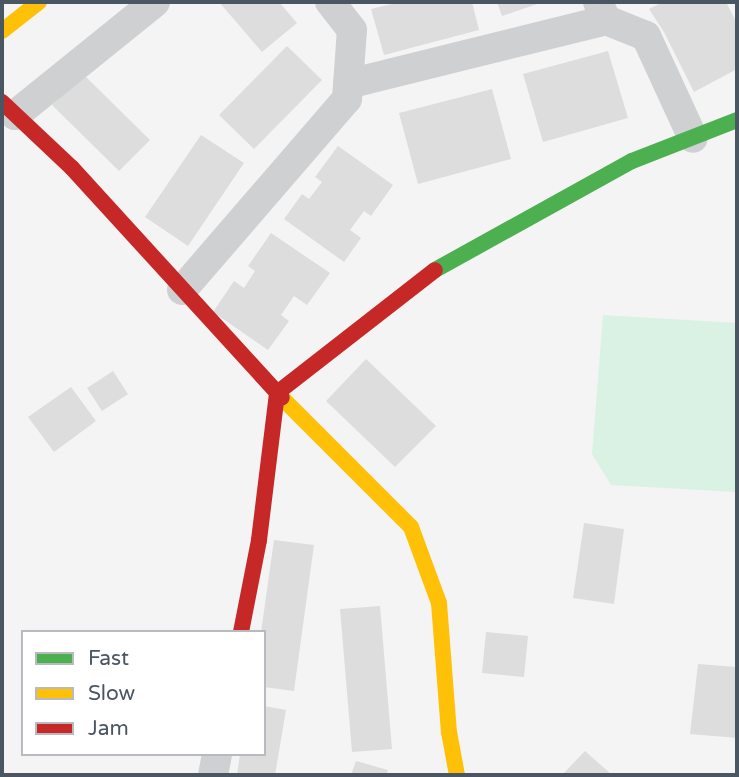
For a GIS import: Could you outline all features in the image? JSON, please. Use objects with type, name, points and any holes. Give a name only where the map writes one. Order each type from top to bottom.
[{"type":"street","points":[[2,31],[39,2]]},
{"type":"street","points":[[155,2],[8,108],[72,168],[277,393],[411,527],[439,603],[449,732],[457,775]]},
{"type":"street","points":[[182,290],[348,99],[352,30],[330,2]]},
{"type":"street","points":[[348,84],[602,11],[646,36],[693,138]]},
{"type":"street","points":[[241,630],[259,540],[277,393],[424,276],[632,161],[737,120]]},
{"type":"street","points":[[213,775],[217,756]]},
{"type":"green space","points":[[603,315],[737,323],[737,492],[611,485],[592,454]]},
{"type":"building","points":[[219,2],[279,2],[297,23],[262,52]]},
{"type":"building","points":[[400,2],[472,2],[479,30],[384,55],[371,9]]},
{"type":"building","points":[[497,2],[543,2],[502,16]]},
{"type":"building","points":[[663,2],[726,2],[737,23],[737,69],[694,92],[664,32],[649,9]]},
{"type":"building","points":[[287,46],[322,80],[254,149],[219,115]]},
{"type":"building","points":[[608,51],[628,118],[543,142],[523,74]]},
{"type":"building","points":[[83,74],[150,140],[119,171],[52,105]]},
{"type":"building","points":[[492,89],[511,159],[418,184],[399,113]]},
{"type":"building","points":[[201,135],[244,163],[188,246],[145,217]]},
{"type":"building","points":[[338,146],[393,185],[371,216],[364,211],[350,230],[361,238],[344,262],[284,219],[302,194],[309,199],[322,182],[315,177]]},
{"type":"building","points":[[271,233],[330,273],[307,305],[294,296],[281,315],[289,321],[268,350],[213,312],[234,281],[244,288],[255,271],[248,266]]},
{"type":"building","points":[[366,359],[436,426],[395,467],[326,401]]},
{"type":"building","points":[[113,371],[128,394],[102,411],[87,388]]},
{"type":"building","points":[[71,387],[96,421],[54,452],[28,417]]},
{"type":"building","points":[[584,523],[624,529],[614,604],[573,598]]},
{"type":"building","points":[[274,540],[314,545],[294,691],[266,687],[266,630],[261,630]]},
{"type":"building","points":[[380,606],[392,749],[352,752],[340,609]]},
{"type":"building","points":[[486,632],[528,636],[524,677],[482,673]]},
{"type":"building","points":[[698,664],[737,667],[737,738],[690,734]]},
{"type":"building","points":[[266,706],[286,710],[275,775],[237,775],[240,756],[266,756]]},
{"type":"building","points":[[585,751],[612,775],[562,775]]},
{"type":"building","points":[[356,761],[388,770],[386,775],[351,775]]},
{"type":"traffic: fast","points":[[435,270],[632,161],[737,120]]},
{"type":"traffic: slow","points":[[2,31],[39,2]]},
{"type":"traffic: slow","points":[[282,398],[411,527],[439,603],[449,732],[457,775]]},
{"type":"traffic: jam","points":[[2,102],[72,168],[282,398]]},
{"type":"traffic: jam","points":[[241,630],[259,540],[277,393],[435,270]]}]
